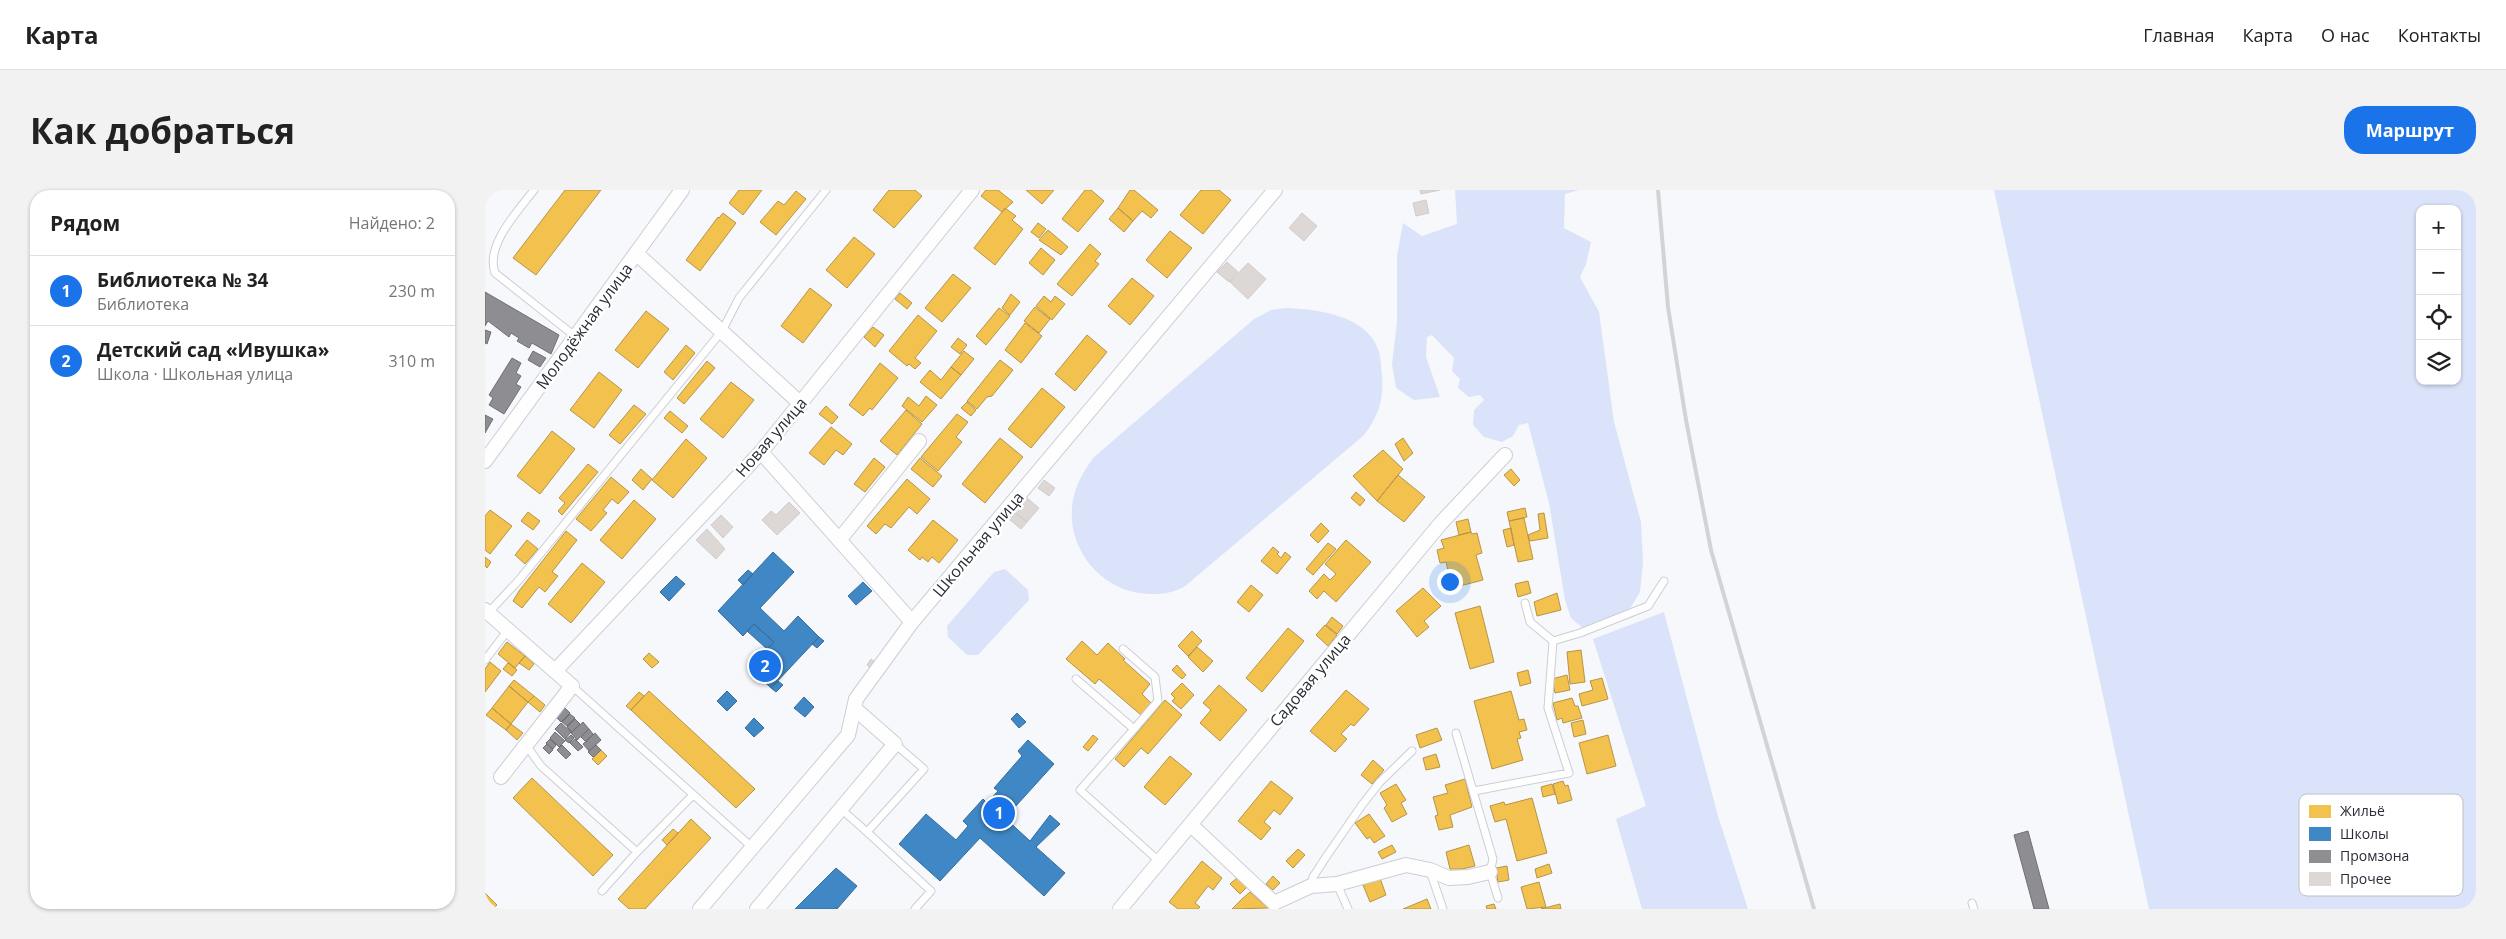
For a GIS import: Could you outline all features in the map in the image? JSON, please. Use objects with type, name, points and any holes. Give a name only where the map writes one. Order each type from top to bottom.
[{"type":"street","name":"Молодёжная улица","points":[[485,461],[577,337],[682,190]]},
{"type":"street","name":"Новая улица","points":[[555,671],[761,452],[972,190]]},
{"type":"street","name":"Школьная улица","points":[[701,909],[848,735],[856,698],[912,622],[1275,190]]},
{"type":"street","points":[[637,254],[801,404]]},
{"type":"street","points":[[840,539],[919,442]]},
{"type":"street","points":[[761,452],[912,622]]},
{"type":"street","name":"Садовая улица","points":[[1120,909],[1441,523],[1505,455]]},
{"type":"street","points":[[486,611],[572,686],[501,777]]},
{"type":"street","points":[[757,909],[895,744],[854,708]]},
{"type":"street","points":[[1191,825],[1274,906],[1311,886],[1337,884],[1406,865],[1430,870],[1449,878],[1490,872]]},
{"type":"lane","points":[[534,190],[495,242],[491,265],[495,273],[577,337]]},
{"type":"lane","points":[[486,611],[519,580],[722,331],[739,298],[826,190]]},
{"type":"lane","points":[[1553,641],[1580,633],[1648,606],[1664,581]]},
{"type":"lane","points":[[1525,603],[1530,622],[1553,641]]},
{"type":"lane","points":[[485,660],[508,630]]},
{"type":"lane","points":[[1473,791],[1569,774],[1548,708],[1553,641]]},
{"type":"lane","points":[[1123,649],[1155,677],[1158,701],[1080,790],[1160,862]]},
{"type":"lane","points":[[1076,679],[1133,729]]},
{"type":"lane","points":[[572,686],[753,848]]},
{"type":"lane","points":[[1457,733],[1493,859],[1490,872],[1498,898]]},
{"type":"lane","points":[[867,832],[925,769],[895,744]]},
{"type":"lane","points":[[525,745],[541,766],[637,852]]},
{"type":"lane","points":[[1311,886],[1313,877],[1362,805],[1380,782],[1412,751]]},
{"type":"lane","points":[[602,891],[693,795]]},
{"type":"lane","points":[[841,808],[931,891],[915,909]]},
{"type":"lane","points":[[1430,870],[1443,909]]},
{"type":"lane","points":[[1337,884],[1348,909]]},
{"type":"shaded area","points":[[1455,190],[1579,190],[1565,194],[1564,228],[1591,242],[1586,264],[1580,277],[1599,312],[1614,422],[1641,522],[1643,563],[1640,592],[1625,617],[1585,630],[1571,618],[1565,600],[1549,503],[1528,423],[1519,425],[1513,436],[1502,442],[1484,437],[1473,425],[1474,410],[1484,400],[1480,395],[1469,397],[1458,388],[1460,379],[1452,371],[1454,358],[1432,335],[1427,337],[1426,357],[1440,397],[1414,400],[1396,388],[1392,364],[1397,322],[1397,256],[1403,223],[1422,236],[1457,224]]},
{"type":"shaded area","points":[[1994,190],[2476,190],[2476,909],[2149,909]]},
{"type":"shaded area","points":[[1285,308],[1325,312],[1339,316],[1363,328],[1372,338],[1380,355],[1382,384],[1381,400],[1373,422],[1363,436],[1184,587],[1167,593],[1145,594],[1123,589],[1109,582],[1087,560],[1079,547],[1074,532],[1072,516],[1074,494],[1078,483],[1093,458],[1254,319],[1271,310]]},
{"type":"shaded area","points":[[1005,569],[1028,590],[1029,600],[978,655],[967,655],[948,637],[947,626],[994,572]]},
{"type":"shaded area","points":[[1664,612],[1718,816],[1748,909],[1642,909],[1616,819],[1646,806],[1593,639]]},
{"type":"building: Жильё","points":[[565,190],[601,190],[536,275],[513,258]]},
{"type":"building: Жильё","points":[[739,190],[762,190],[743,215],[729,203]]},
{"type":"building: Жильё","points":[[889,190],[915,190],[922,196],[894,228],[873,210]]},
{"type":"building: Жильё","points":[[986,190],[998,190],[1013,202],[1002,212],[981,196]]},
{"type":"building: Жильё","points":[[1026,190],[1054,190],[1042,204]]},
{"type":"building: Жильё","points":[[1085,190],[1091,190],[1104,201],[1078,232],[1062,219]]},
{"type":"building: Жильё","points":[[1130,190],[1134,190],[1158,210],[1151,218],[1142,211],[1133,221],[1118,208]]},
{"type":"building: Жильё","points":[[1201,190],[1219,190],[1231,200],[1203,234],[1180,215]]},
{"type":"building: Жильё","points":[[796,191],[806,199],[776,235],[760,222],[778,201],[784,205]]},
{"type":"building: Жильё","points":[[1005,208],[1016,216],[1012,220],[1023,229],[995,265],[974,248]]},
{"type":"building: Жильё","points":[[1118,208],[1133,221],[1124,232],[1109,219]]},
{"type":"building: Жильё","points":[[723,213],[736,223],[700,271],[686,260]]},
{"type":"building: Жильё","points":[[1038,223],[1046,229],[1039,238],[1031,232]]},
{"type":"building: Жильё","points":[[1048,230],[1068,247],[1061,255],[1039,240]]},
{"type":"building: Жильё","points":[[1170,231],[1192,248],[1167,278],[1146,260]]},
{"type":"building: Жильё","points":[[854,237],[875,254],[847,288],[826,270]]},
{"type":"building: Жильё","points":[[1090,244],[1101,254],[1095,261],[1099,264],[1072,296],[1057,284]]},
{"type":"building: Жильё","points":[[1041,248],[1055,260],[1043,275],[1029,263]]},
{"type":"building: Жильё","points":[[953,274],[971,288],[942,322],[925,308]]},
{"type":"building: Жильё","points":[[1132,278],[1154,296],[1130,325],[1108,306]]},
{"type":"building: Жильё","points":[[810,288],[832,305],[803,343],[781,326]]},
{"type":"building: Жильё","points":[[900,293],[912,303],[907,309],[895,299]]},
{"type":"building: Жильё","points":[[1011,294],[1020,302],[1010,315],[1002,308]]},
{"type":"building: Жильё","points":[[1044,296],[1051,302],[1055,296],[1065,304],[1052,320],[1036,306]]},
{"type":"building: Жильё","points":[[1035,307],[1050,319],[1039,333],[1024,321]]},
{"type":"building: Жильё","points":[[999,308],[1010,316],[986,345],[976,336]]},
{"type":"building: Жильё","points":[[646,311],[669,329],[638,368],[615,350]]},
{"type":"building: Жильё","points":[[918,315],[937,331],[915,358],[921,363],[915,369],[909,364],[907,366],[889,351]]},
{"type":"building: Жильё","points":[[1025,323],[1042,336],[1021,363],[1005,350]]},
{"type":"building: Жильё","points":[[873,327],[884,335],[875,347],[864,337]]},
{"type":"building: Жильё","points":[[1087,335],[1107,352],[1075,391],[1055,374]]},
{"type":"building: Жильё","points":[[958,338],[967,345],[960,354],[951,347]]},
{"type":"building: Жильё","points":[[686,345],[695,353],[673,380],[664,372]]},
{"type":"building: Жильё","points":[[964,351],[974,359],[961,375],[951,367]]},
{"type":"building: Жильё","points":[[1000,360],[1013,370],[992,396],[987,397],[977,409],[967,401]]},
{"type":"building: Жильё","points":[[707,361],[715,368],[684,404],[677,398]]},
{"type":"building: Жильё","points":[[880,363],[898,378],[872,410],[870,408],[863,416],[849,405]]},
{"type":"building: Жильё","points":[[951,367],[961,375],[941,399],[920,382],[930,370],[941,380]]},
{"type":"building: Жильё","points":[[599,372],[622,390],[594,428],[570,410]]},
{"type":"building: Жильё","points":[[731,382],[754,400],[723,438],[700,419]]},
{"type":"building: Жильё","points":[[1042,388],[1065,407],[1031,448],[1008,429]]},
{"type":"building: Жильё","points":[[926,396],[937,405],[922,422],[902,406],[908,397],[919,406]]},
{"type":"building: Жильё","points":[[967,402],[976,410],[971,416],[961,408]]},
{"type":"building: Жильё","points":[[634,405],[646,414],[620,444],[609,435]]},
{"type":"building: Жильё","points":[[826,406],[838,417],[832,424],[819,414]]},
{"type":"building: Жильё","points":[[906,410],[922,424],[897,455],[880,441]]},
{"type":"building: Жильё","points":[[670,411],[688,426],[682,433],[664,418]]},
{"type":"building: Жильё","points":[[957,414],[968,422],[956,437],[962,442],[938,471],[921,457]]},
{"type":"building: Жильё","points":[[831,427],[852,444],[843,455],[836,450],[824,465],[809,453]]},
{"type":"building: Жильё","points":[[552,431],[575,449],[540,494],[517,476]]},
{"type":"building: Жильё","points":[[1000,438],[1023,457],[985,503],[962,484]]},
{"type":"building: Жильё","points":[[1403,438],[1413,453],[1404,461],[1395,444]]},
{"type":"building: Жильё","points":[[686,439],[707,458],[673,498],[652,480]]},
{"type":"building: Жильё","points":[[1383,450],[1403,469],[1377,501],[1353,476]]},
{"type":"building: Жильё","points":[[874,458],[885,467],[865,492],[854,484]]},
{"type":"building: Жильё","points":[[920,458],[942,476],[933,487],[911,469]]},
{"type":"building: Жильё","points":[[588,464],[598,472],[562,515],[558,511],[565,503],[559,498]]},
{"type":"building: Жильё","points":[[641,469],[652,479],[643,490],[632,480]]},
{"type":"building: Жильё","points":[[1511,469],[1520,480],[1514,486],[1504,475]]},
{"type":"building: Жильё","points":[[1398,475],[1425,497],[1404,522],[1377,501]]},
{"type":"building: Жильё","points":[[611,477],[629,492],[618,504],[612,499],[603,510],[607,513],[591,531],[576,519]]},
{"type":"building: Жильё","points":[[907,479],[930,499],[917,514],[909,507],[891,528],[885,524],[876,534],[867,526]]},
{"type":"building: Жильё","points":[[1356,492],[1365,500],[1360,506],[1351,498]]},
{"type":"building: Жильё","points":[[634,500],[656,519],[622,559],[600,540]]},
{"type":"building: Жильё","points":[[1525,508],[1527,517],[1509,521],[1507,512]]},
{"type":"building: Жильё","points":[[490,510],[512,526],[490,554],[485,550],[485,516]]},
{"type":"building: Жильё","points":[[528,512],[540,521],[533,530],[521,521]]},
{"type":"building: Жильё","points":[[1544,513],[1548,538],[1530,541],[1528,535],[1540,530],[1538,514]]},
{"type":"building: Жильё","points":[[1524,518],[1533,559],[1518,562],[1509,521]]},
{"type":"building: Жильё","points":[[1468,519],[1471,532],[1459,535],[1456,522]]},
{"type":"building: Жильё","points":[[933,520],[958,540],[939,563],[932,557],[928,562],[922,557],[920,560],[908,550]]},
{"type":"building: Жильё","points":[[1321,523],[1329,531],[1318,543],[1310,535]]},
{"type":"building: Жильё","points":[[1511,528],[1514,545],[1507,547],[1503,530]]},
{"type":"building: Жильё","points":[[566,531],[577,540],[552,572],[558,576],[545,592],[539,587],[522,608],[513,601]]},
{"type":"building: Жильё","points":[[1471,532],[1472,534],[1477,533],[1482,553],[1476,555],[1483,580],[1452,588],[1446,562],[1440,563],[1437,550],[1444,548],[1441,540]]},
{"type":"building: Жильё","points":[[527,540],[538,549],[525,564],[515,555]]},
{"type":"building: Жильё","points":[[1346,540],[1371,562],[1336,602],[1324,591],[1317,599],[1309,591],[1324,574],[1330,580],[1336,574],[1325,564]]},
{"type":"building: Жильё","points":[[1328,543],[1336,549],[1313,575],[1306,569]]},
{"type":"building: Жильё","points":[[1273,547],[1279,552],[1277,554],[1281,558],[1285,552],[1291,557],[1277,574],[1261,561]]},
{"type":"building: Жильё","points":[[485,557],[491,562],[487,568],[485,566]]},
{"type":"building: Жильё","points":[[582,563],[605,582],[571,623],[548,604]]},
{"type":"building: Жильё","points":[[1528,581],[1531,593],[1518,597],[1515,584]]},
{"type":"building: Жильё","points":[[1251,585],[1263,595],[1249,612],[1237,602]]},
{"type":"building: Жильё","points":[[1423,588],[1441,606],[1424,621],[1429,627],[1417,637],[1396,611]]},
{"type":"building: Жильё","points":[[1557,593],[1561,610],[1537,616],[1534,602]]},
{"type":"building: Жильё","points":[[1480,606],[1494,662],[1470,669],[1455,613]]},
{"type":"building: Жильё","points":[[1332,617],[1343,626],[1337,634],[1326,625]]},
{"type":"building: Жильё","points":[[1325,625],[1337,635],[1328,646],[1316,635]]},
{"type":"building: Жильё","points":[[1288,628],[1304,641],[1262,692],[1246,678]]},
{"type":"building: Жильё","points":[[1192,631],[1202,641],[1188,656],[1178,646]]},
{"type":"building: Жильё","points":[[1082,641],[1097,655],[1108,643],[1125,659],[1123,660],[1150,684],[1142,694],[1151,703],[1141,715],[1099,679],[1095,684],[1066,659]]},
{"type":"building: Жильё","points":[[507,642],[525,656],[515,668],[498,654]]},
{"type":"building: Жильё","points":[[1197,647],[1213,661],[1203,672],[1188,657]]},
{"type":"building: Жильё","points":[[1581,650],[1585,682],[1570,684],[1567,652]]},
{"type":"building: Жильё","points":[[649,653],[659,662],[652,668],[643,659]]},
{"type":"building: Жильё","points":[[525,656],[534,664],[529,670],[519,663]]},
{"type":"building: Жильё","points":[[490,662],[501,671],[485,692],[485,669]]},
{"type":"building: Жильё","points":[[508,663],[517,670],[512,676],[503,669]]},
{"type":"building: Жильё","points":[[1177,665],[1186,675],[1182,679],[1172,670]]},
{"type":"building: Жильё","points":[[1528,670],[1531,683],[1520,686],[1517,673]]},
{"type":"building: Жильё","points":[[1567,675],[1570,690],[1555,693],[1552,679]]},
{"type":"building: Жильё","points":[[1602,678],[1608,699],[1582,706],[1579,694],[1593,690],[1590,681]]},
{"type":"building: Жильё","points":[[514,680],[534,696],[528,702],[509,686]]},
{"type":"building: Жильё","points":[[1182,683],[1194,695],[1181,709],[1172,701],[1175,698],[1171,694]]},
{"type":"building: Жильё","points":[[1219,685],[1247,710],[1220,741],[1200,723],[1211,710],[1203,703]]},
{"type":"building: Жильё","points":[[509,686],[528,702],[511,724],[492,708]]},
{"type":"building: Жильё","points":[[1346,690],[1369,709],[1354,726],[1351,724],[1341,734],[1347,739],[1335,752],[1310,731]]},
{"type":"building: Жильё","points":[[649,691],[755,789],[736,808],[631,710]]},
{"type":"building: Жильё","points":[[1511,691],[1519,720],[1524,719],[1527,730],[1519,732],[1521,738],[1517,739],[1523,760],[1492,769],[1474,701]]},
{"type":"building: Жильё","points":[[639,692],[644,696],[631,710],[626,706]]},
{"type":"building: Жильё","points":[[534,696],[545,705],[540,712],[528,702]]},
{"type":"building: Жильё","points":[[1572,698],[1575,706],[1578,706],[1582,718],[1563,723],[1562,718],[1557,720],[1553,703]]},
{"type":"building: Жильё","points":[[1165,700],[1182,715],[1148,754],[1141,748],[1124,767],[1115,759]]},
{"type":"building: Жильё","points":[[492,708],[511,724],[506,730],[486,715]]},
{"type":"building: Жильё","points":[[1583,720],[1586,734],[1574,737],[1571,723]]},
{"type":"building: Жильё","points":[[511,724],[523,733],[517,740],[506,730]]},
{"type":"building: Жильё","points":[[1437,728],[1442,740],[1420,748],[1416,735]]},
{"type":"building: Жильё","points":[[1093,735],[1098,739],[1088,751],[1083,747]]},
{"type":"building: Жильё","points":[[1608,735],[1616,766],[1587,774],[1579,743]]},
{"type":"building: Жильё","points":[[601,750],[607,756],[598,765],[592,759]]},
{"type":"building: Жильё","points":[[1436,754],[1440,767],[1426,770],[1423,758]]},
{"type":"building: Жильё","points":[[1170,756],[1192,774],[1165,805],[1144,787]]},
{"type":"building: Жильё","points":[[1373,760],[1384,770],[1372,784],[1361,775]]},
{"type":"building: Жильё","points":[[532,778],[613,855],[593,876],[513,798]]},
{"type":"building: Жильё","points":[[1465,779],[1472,807],[1450,815],[1453,827],[1439,830],[1435,816],[1438,815],[1433,797],[1448,793],[1445,785]]},
{"type":"building: Жильё","points":[[1271,781],[1293,798],[1280,815],[1274,810],[1264,822],[1271,828],[1261,840],[1238,821]]},
{"type":"building: Жильё","points":[[1563,781],[1565,786],[1568,785],[1572,800],[1558,804],[1553,784]]},
{"type":"building: Жильё","points":[[1396,784],[1406,800],[1401,803],[1407,814],[1392,822],[1384,808],[1387,805],[1380,793]]},
{"type":"building: Жильё","points":[[1552,784],[1555,794],[1543,797],[1541,787]]},
{"type":"building: Жильё","points":[[1532,798],[1547,853],[1517,861],[1506,819],[1495,822],[1490,806],[1504,802],[1505,805]]},
{"type":"building: Жильё","points":[[1369,814],[1385,836],[1374,843],[1370,837],[1367,839],[1355,823]]},
{"type":"building: Жильё","points":[[691,819],[711,838],[645,909],[629,909],[618,899]]},
{"type":"building: Жильё","points":[[673,829],[678,833],[667,845],[662,840]]},
{"type":"building: Жильё","points":[[1392,845],[1396,852],[1382,859],[1378,852]]},
{"type":"building: Жильё","points":[[1469,845],[1475,866],[1450,869],[1446,852]]},
{"type":"building: Жильё","points":[[1298,849],[1305,855],[1293,868],[1286,861]]},
{"type":"building: Жильё","points":[[1202,861],[1222,878],[1213,890],[1208,886],[1195,903],[1200,907],[1198,909],[1178,909],[1169,902]]},
{"type":"building: Жильё","points":[[1549,864],[1552,873],[1537,878],[1535,869]]},
{"type":"building: Жильё","points":[[1507,866],[1509,880],[1498,882],[1496,868]]},
{"type":"building: Жильё","points":[[1273,876],[1280,883],[1273,890],[1266,884]]},
{"type":"building: Жильё","points":[[1238,877],[1247,887],[1240,894],[1230,884]]},
{"type":"building: Жильё","points":[[1380,878],[1386,895],[1370,902],[1363,885]]},
{"type":"building: Жильё","points":[[1539,882],[1546,907],[1527,909],[1521,887]]},
{"type":"building: Жильё","points":[[1250,892],[1268,908],[1232,909],[1242,899]]},
{"type":"building: Жильё","points":[[485,893],[497,905],[493,909],[485,909]]},
{"type":"building: Жильё","points":[[1427,899],[1431,909],[1403,909]]},
{"type":"building: Жильё","points":[[1494,904],[1496,909],[1487,909],[1486,906]]},
{"type":"building: Жильё","points":[[1560,904],[1561,909],[1541,909]]},
{"type":"building: Школы","points":[[773,552],[794,572],[760,608],[784,631],[798,616],[819,637],[771,688],[750,668],[774,642],[754,624],[743,636],[718,611]]},
{"type":"building: Школы","points":[[748,570],[753,574],[743,585],[738,580]]},
{"type":"building: Школы","points":[[676,576],[685,584],[669,601],[660,592]]},
{"type":"building: Школы","points":[[863,582],[872,591],[856,605],[848,596]]},
{"type":"building: Школы","points":[[754,624],[774,642],[767,649],[747,631]]},
{"type":"building: Школы","points":[[819,637],[824,641],[817,648],[812,644]]},
{"type":"building: Школы","points":[[778,681],[783,685],[776,692],[771,688]]},
{"type":"building: Школы","points":[[727,691],[737,701],[727,711],[717,701]]},
{"type":"building: Школы","points":[[804,697],[814,707],[805,717],[794,708]]},
{"type":"building: Школы","points":[[1017,713],[1026,722],[1019,728],[1011,719]]},
{"type":"building: Школы","points":[[754,718],[764,728],[754,737],[745,728]]},
{"type":"building: Школы","points":[[1028,740],[1054,764],[1005,818],[1030,841],[1050,815],[1060,824],[1036,847],[1065,873],[1044,896],[980,838],[940,881],[899,844],[926,814],[956,840],[968,826],[963,821],[983,799],[987,803],[998,791],[994,788],[1022,756],[1018,751]]},
{"type":"building: Школы","points":[[836,868],[857,886],[837,909],[795,909]]},
{"type":"building: Промзона","points":[[485,292],[559,335],[551,354],[532,343],[529,348],[517,341],[519,338],[511,333],[509,337],[488,321],[485,326]]},
{"type":"building: Промзона","points":[[485,330],[491,332],[487,344],[485,343]]},
{"type":"building: Промзона","points":[[533,351],[546,358],[540,367],[528,360]]},
{"type":"building: Промзона","points":[[512,358],[521,363],[516,373],[521,376],[516,384],[521,387],[504,414],[489,405],[493,398],[489,395]]},
{"type":"building: Промзона","points":[[485,415],[493,419],[485,433]]},
{"type":"building: Промзона","points":[[565,708],[570,713],[561,722],[556,717]]},
{"type":"building: Промзона","points":[[570,714],[575,718],[567,726],[562,722]]},
{"type":"building: Промзона","points":[[575,719],[580,724],[572,732],[567,727]]},
{"type":"building: Промзона","points":[[583,722],[589,729],[577,740],[571,733]]},
{"type":"building: Промзона","points":[[561,723],[571,732],[565,739],[555,729]]},
{"type":"building: Промзона","points":[[589,729],[593,734],[586,742],[581,737]]},
{"type":"building: Промзона","points":[[555,732],[565,741],[559,747],[550,738]]},
{"type":"building: Промзона","points":[[595,733],[601,740],[589,751],[583,744]]},
{"type":"building: Промзона","points":[[571,735],[574,738],[569,743],[565,740]]},
{"type":"building: Промзона","points":[[550,739],[556,745],[553,749],[546,743]]},
{"type":"building: Промзона","points":[[575,739],[583,747],[578,751],[570,743]]},
{"type":"building: Промзона","points":[[547,744],[553,750],[549,754],[543,748]]},
{"type":"building: Промзона","points":[[562,745],[571,754],[566,759],[557,750]]},
{"type":"building: Промзона","points":[[596,745],[601,750],[593,757],[588,752]]},
{"type":"building: Промзона","points":[[2028,831],[2049,909],[2034,909],[2014,835]]},
{"type":"building: Прочее","points":[[1420,190],[1440,190],[1421,194]]},
{"type":"building: Прочее","points":[[1426,200],[1429,213],[1416,216],[1413,203]]},
{"type":"building: Прочее","points":[[1302,213],[1317,226],[1304,241],[1289,228]]},
{"type":"building: Прочее","points":[[1227,262],[1238,272],[1229,282],[1217,272]]},
{"type":"building: Прочее","points":[[1248,263],[1266,279],[1248,299],[1230,282]]},
{"type":"building: Прочее","points":[[1044,480],[1055,488],[1049,496],[1038,488]]},
{"type":"building: Прочее","points":[[1027,498],[1039,508],[1027,522],[1015,512]]},
{"type":"building: Прочее","points":[[789,502],[800,513],[777,535],[762,520],[771,511],[776,515]]},
{"type":"building: Прочее","points":[[1015,513],[1027,522],[1021,529],[1010,520]]},
{"type":"building: Прочее","points":[[721,515],[733,527],[723,538],[711,525]]},
{"type":"building: Прочее","points":[[707,529],[725,549],[716,559],[696,540]]},
{"type":"building: Прочее","points":[[871,659],[876,663],[871,669],[867,665]]},
{"type":"railway","points":[[1658,190],[1668,307],[1686,420],[1711,550],[1814,909]]},
{"type":"place","name":"Детский сад «Ивушка»","points":[[765,666]]},
{"type":"place","name":"Библиотека № 34","points":[[999,813]]}]
